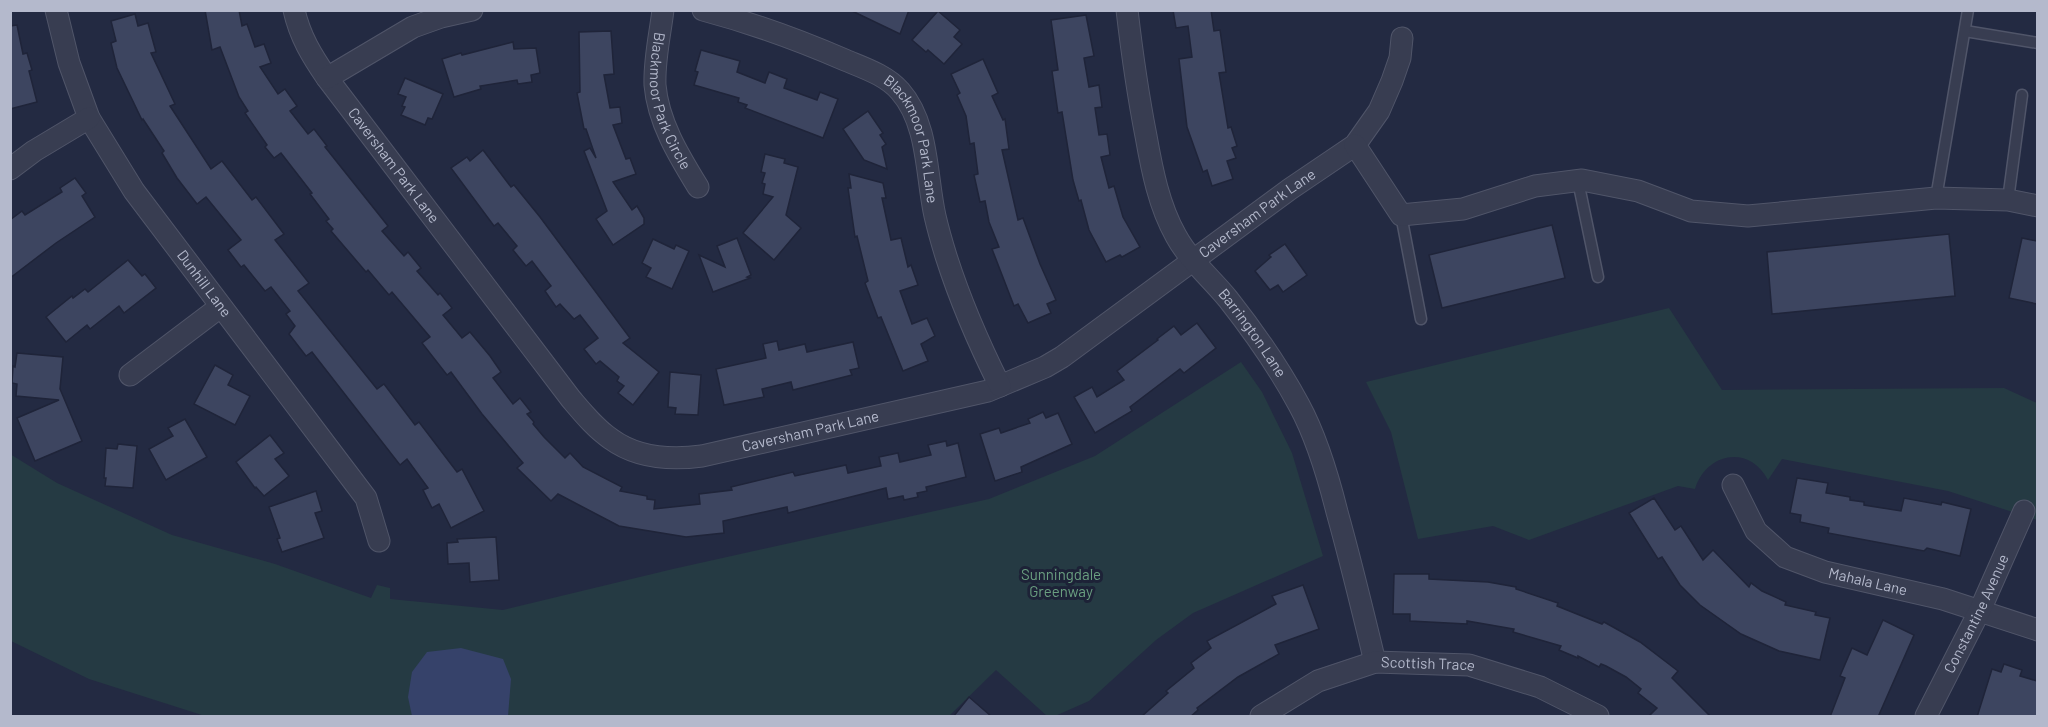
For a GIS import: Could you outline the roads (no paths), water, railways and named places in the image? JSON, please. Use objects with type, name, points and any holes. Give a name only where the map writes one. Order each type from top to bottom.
[{"type":"street","name":"Dunhill Lane","points":[[56,10],[78,89],[89,118],[134,191],[366,498],[379,541]]},
{"type":"street","name":"Caversham Park Lane","points":[[294,10],[299,32],[306,47],[327,78],[571,399],[595,426],[612,440],[658,457],[680,459],[702,456],[987,391],[1045,367],[1062,357],[1290,189],[1355,145],[1379,111],[1400,58],[1402,38]]},
{"type":"street","points":[[327,78],[413,27],[441,17],[472,10]]},
{"type":"street","name":"Blackmoor Park Circle","points":[[663,10],[655,68],[655,87],[660,111],[675,148],[698,187]]},
{"type":"street","name":"Blackmoor Park Lane","points":[[703,10],[738,19],[803,42],[876,73],[902,93],[912,109],[921,133],[935,217],[946,257],[981,348],[1000,386]]},
{"type":"street","name":"Barrington Lane","points":[[1127,10],[1137,88],[1157,187],[1167,219],[1193,261],[1228,300],[1274,363],[1300,407],[1326,471],[1352,563],[1375,662]]},
{"type":"street","points":[[10,168],[89,118]]},
{"type":"street","points":[[1355,145],[1401,215],[1463,209],[1535,186],[1578,181],[1638,190],[1691,211],[1748,216],[1936,198],[2008,200],[2037,206]]},
{"type":"street","points":[[130,375],[220,307]]},
{"type":"street","name":"Mahala Lane","points":[[1732,485],[1756,531],[1785,557],[1825,572],[1943,599],[2037,630]]},
{"type":"street","name":"Constantine Avenue","points":[[1926,717],[1980,610],[2025,511]]},
{"type":"street","name":"Scottish Trace","points":[[1261,717],[1318,681],[1375,662],[1469,665],[1540,687],[1598,717]]},
{"type":"lane","points":[[1936,198],[1968,10]]},
{"type":"lane","points":[[1965,31],[2037,44]]},
{"type":"lane","points":[[2008,200],[2022,95]]},
{"type":"lane","points":[[1578,181],[1598,278]]},
{"type":"lane","points":[[1401,215],[1421,319]]},
{"type":"water","points":[[461,648],[503,659],[511,679],[508,716],[412,716],[408,697],[412,672],[427,652]]},
{"type":"park label","name":"Sunningdale Greenway","points":[[1061,584]]}]
